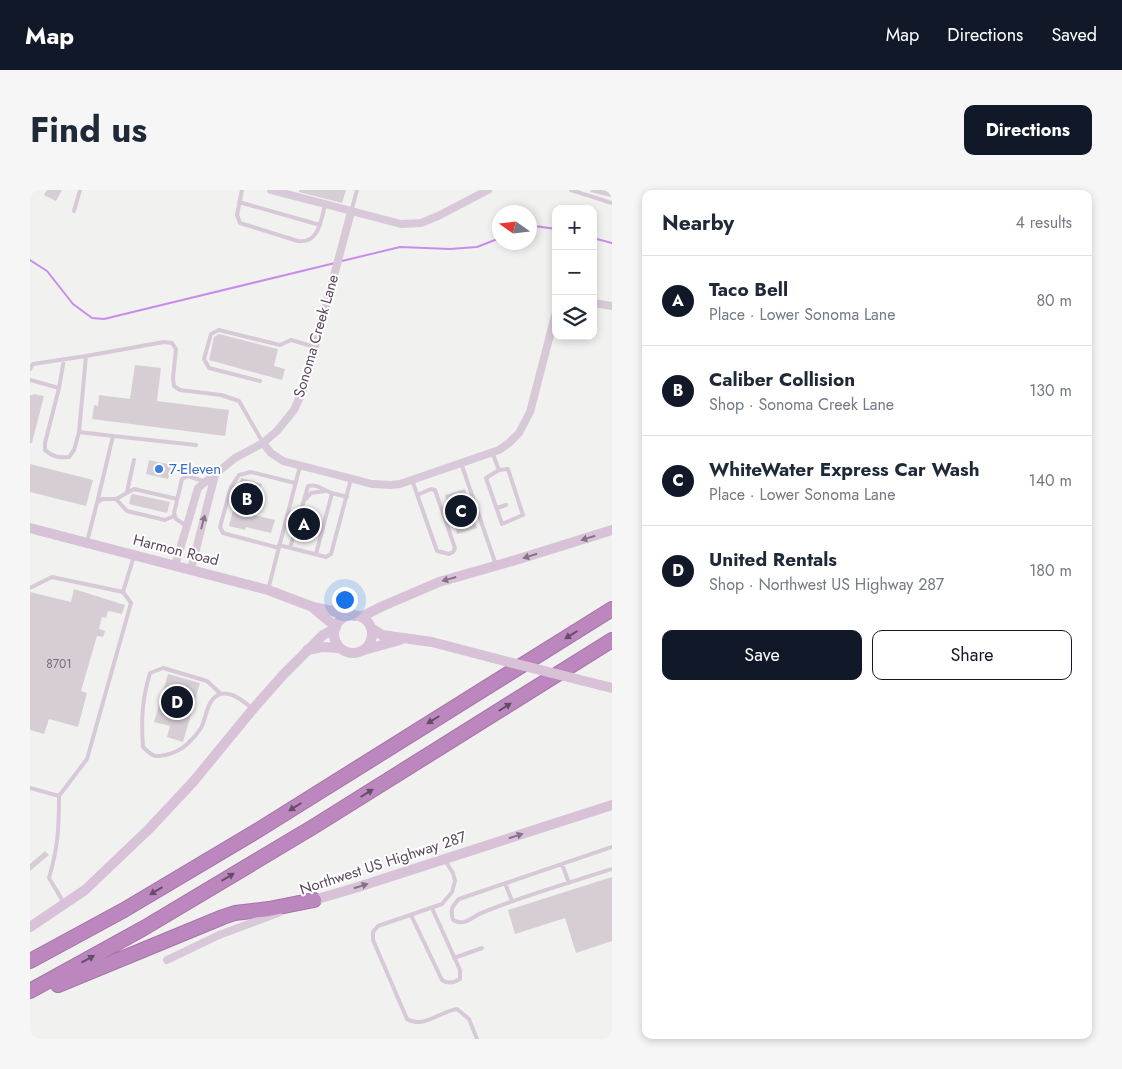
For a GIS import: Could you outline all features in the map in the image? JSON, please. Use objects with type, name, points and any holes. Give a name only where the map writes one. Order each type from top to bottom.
[{"type":"highway","points":[[30,961],[124,910],[260,829],[612,609]]},
{"type":"highway","points":[[30,991],[144,928],[313,827],[612,640]]},
{"type":"highway","points":[[30,997],[222,917],[235,913],[269,909],[314,900]]},
{"type":"main road","name":"Harmon Road","points":[[30,528],[268,590],[312,607],[358,616]]},
{"type":"main road","points":[[30,927],[85,890],[166,812],[253,709],[306,651],[323,635],[335,628],[344,618],[358,616],[438,582],[612,530]]},
{"type":"main road","name":"Harmon Road","points":[[312,607],[335,628]]},
{"type":"main road","points":[[358,616],[382,635],[432,642],[612,688]]},
{"type":"main road","points":[[335,628],[334,635],[340,648]]},
{"type":"main road","points":[[358,652],[370,643],[372,638],[371,628]]},
{"type":"main road","points":[[306,651],[322,647],[340,648],[346,652],[358,652],[404,639]]},
{"type":"main road","name":"Northwest US Highway 287","points":[[314,900],[612,805]]},
{"type":"street","points":[[271,190],[402,224],[420,223],[438,216],[488,190]]},
{"type":"street","name":"Sonoma Creek Lane","points":[[175,566],[198,488],[235,458],[262,443],[278,431],[294,410],[304,388],[351,212]]},
{"type":"street","points":[[597,304],[612,306]]},
{"type":"street","points":[[262,443],[278,458],[300,466],[381,486],[400,484],[492,452],[509,443],[519,434],[525,423],[530,412],[552,327]]},
{"type":"street","points":[[191,569],[215,475]]},
{"type":"street","name":"Northwest US Highway 287","points":[[167,960],[219,935],[314,900]]},
{"type":"lane","points":[[74,211],[80,190]]},
{"type":"lane","points":[[242,190],[237,215],[240,224],[305,242],[310,240],[320,225],[325,205]]},
{"type":"lane","name":"Sonoma Creek Lane","points":[[351,212],[357,190]]},
{"type":"lane","points":[[571,190],[612,203]]},
{"type":"lane","points":[[239,202],[320,225]]},
{"type":"lane","points":[[260,381],[209,368],[204,360],[211,334],[219,330],[280,345],[291,340],[314,347]]},
{"type":"lane","points":[[30,369],[32,364],[164,342],[172,343],[176,349],[174,386],[180,390],[221,396],[238,401],[262,443]]},
{"type":"lane","points":[[64,359],[59,388],[45,443],[45,450],[52,456],[62,458],[69,457],[74,450],[78,432],[86,356]]},
{"type":"lane","points":[[30,380],[59,388]]},
{"type":"lane","points":[[78,432],[196,445]]},
{"type":"lane","points":[[87,542],[113,436]]},
{"type":"lane","points":[[492,452],[499,470]]},
{"type":"lane","points":[[127,492],[134,460]]},
{"type":"lane","points":[[461,463],[496,566]]},
{"type":"lane","points":[[268,590],[300,466]]},
{"type":"lane","points":[[508,469],[516,502],[523,515],[502,524],[486,478],[499,470],[508,469]]},
{"type":"lane","points":[[296,483],[251,472],[239,476],[231,487],[220,527],[223,533],[326,557],[331,554],[351,479]]},
{"type":"lane","points":[[174,516],[182,479],[188,476],[206,482]]},
{"type":"lane","points":[[412,480],[417,495],[438,552],[449,554],[453,552],[454,548],[435,490],[432,489],[417,495]]},
{"type":"lane","points":[[290,548],[306,488],[310,485],[347,497]]},
{"type":"lane","points":[[97,503],[102,499],[116,499],[134,489],[139,493],[177,500]]},
{"type":"lane","points":[[302,503],[311,493],[325,491]]},
{"type":"lane","points":[[316,554],[332,493]]},
{"type":"lane","points":[[116,499],[126,511],[165,520],[174,516]]},
{"type":"lane","points":[[497,508],[506,505]]},
{"type":"lane","points":[[134,512],[136,506]]},
{"type":"lane","points":[[145,515],[147,508]]},
{"type":"lane","points":[[155,518],[157,511]]},
{"type":"lane","points":[[174,516],[187,526]]},
{"type":"lane","points":[[123,592],[134,556]]},
{"type":"lane","points":[[30,588],[52,577],[123,592],[131,603],[87,759],[59,796],[59,833],[49,878],[64,904]]},
{"type":"lane","points":[[221,694],[207,681],[163,668],[150,673],[141,714],[143,747],[157,758],[172,754],[187,745],[201,727],[213,699],[221,694],[231,694],[240,698],[253,709]]},
{"type":"lane","points":[[30,788],[59,796]]},
{"type":"lane","points":[[612,847],[459,899],[454,904],[451,912],[453,920],[459,923],[467,923],[477,914],[612,869]]},
{"type":"lane","points":[[444,859],[453,873],[455,881],[452,892],[442,904],[378,926],[373,932],[373,940],[407,1019],[412,1023],[422,1022],[457,1009],[469,1019],[477,1039]]},
{"type":"lane","points":[[562,864],[569,883]]},
{"type":"lane","points":[[505,883],[512,901]]},
{"type":"lane","points":[[446,899],[454,904]]},
{"type":"lane","points":[[411,915],[442,980],[447,984],[455,982],[460,979],[461,974],[432,908]]},
{"type":"lane","points":[[454,958],[482,948]]},
{"type":"building","points":[[47,190],[62,190],[56,201],[44,195]]},
{"type":"building","points":[[299,190],[346,190],[342,203],[299,192]]},
{"type":"building","points":[[591,190],[612,190],[612,193],[611,197],[590,192]]},
{"type":"building","points":[[219,334],[278,349],[274,366],[285,369],[282,380],[209,360],[214,337]]},
{"type":"building","points":[[135,365],[161,368],[157,401],[229,410],[225,436],[92,419],[94,405],[98,406],[99,395],[130,399]]},
{"type":"building","points":[[30,395],[44,396],[32,443],[30,443]]},
{"type":"building","name":"7-Eleven","points":[[149,460],[172,465],[168,479],[146,474]]},
{"type":"building","points":[[30,464],[93,480],[86,506],[30,492]]},
{"type":"building","points":[[241,478],[262,484],[254,515],[275,520],[271,533],[246,527],[245,530],[229,526]]},
{"type":"building","points":[[465,489],[477,528],[457,534],[445,495]]},
{"type":"building","name":"7-Eleven","points":[[133,494],[170,502],[167,513],[129,504]]},
{"type":"building","points":[[305,509],[312,511],[305,539],[297,537]]},
{"type":"building","points":[[74,589],[125,605],[122,614],[108,611],[106,618],[102,617],[99,629],[105,631],[103,637],[97,636],[81,691],[87,693],[78,727],[49,719],[44,734],[30,730],[30,592],[71,602]]},
{"type":"building","points":[[168,674],[200,683],[183,742],[167,737],[170,726],[154,722]]},
{"type":"building","points":[[45,851],[49,855],[30,871],[30,864]]},
{"type":"building","points":[[612,877],[612,941],[576,953],[565,918],[515,934],[508,910]]},
{"type":"waterway","points":[[537,226],[552,228]]},
{"type":"waterway","points":[[597,239],[612,243]]},
{"type":"waterway","points":[[342,261],[400,247],[450,249],[477,247],[492,241]]},
{"type":"waterway","points":[[30,260],[47,271],[73,304],[92,318],[104,319],[335,263]]},
{"type":"place","name":"7-Eleven","points":[[159,469]]},
{"type":"place","name":"Caliber Collision","points":[[247,499]]},
{"type":"place","name":"WhiteWater Express Car Wash","points":[[461,511]]},
{"type":"place","name":"Taco Bell","points":[[304,524]]},
{"type":"place","name":"United Rentals","points":[[177,702]]}]
